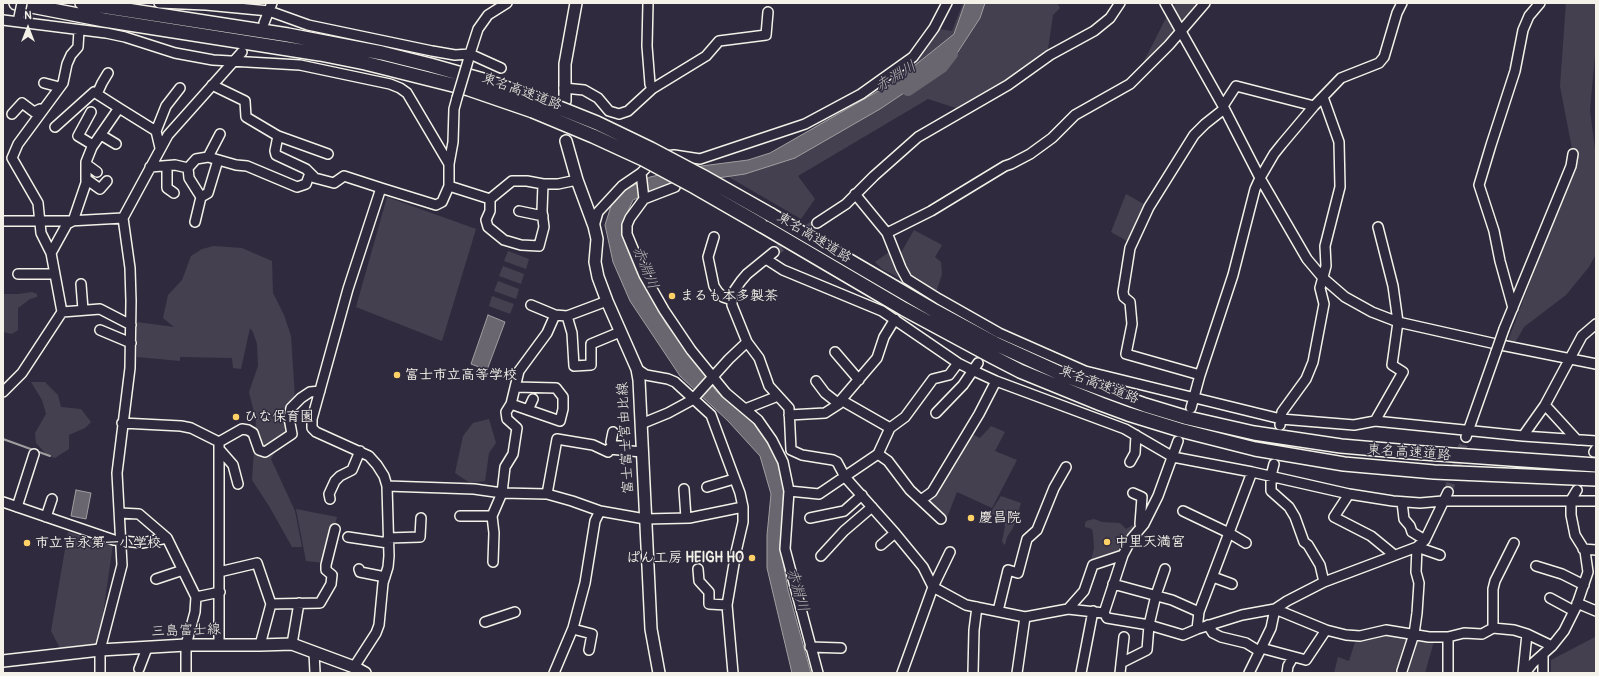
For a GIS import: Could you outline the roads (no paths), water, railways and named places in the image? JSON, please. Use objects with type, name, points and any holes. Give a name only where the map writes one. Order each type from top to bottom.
[{"type":"highway","name":"東名高速道路","points":[[16,3],[104,20],[306,52],[365,63],[469,90],[535,105],[597,123],[702,176],[935,311],[998,345],[1066,376],[1145,405],[1188,418],[1254,433],[1326,444],[1410,452],[1595,455]]},
{"type":"highway","name":"東名高速道路","points":[[82,3],[288,35],[382,53],[483,80],[535,105],[593,136],[643,159],[695,187],[904,309],[992,357],[1020,371],[1093,401],[1135,416],[1180,430],[1255,449],[1344,464],[1434,472],[1596,479]]},
{"type":"main road","points":[[565,102],[564,88],[566,56],[576,3]]},
{"type":"main road","name":"富士富士宮由比線","points":[[566,142],[577,180],[594,226],[596,239],[595,262],[598,277],[620,332],[637,369],[639,380],[651,629],[659,673]]},
{"type":"main road","name":"三島富士線","points":[[3,661],[100,650],[186,645],[292,644],[354,667],[364,673]]},
{"type":"street","points":[[19,19],[22,3]]},
{"type":"street","points":[[159,3],[271,7],[308,25],[469,58],[502,68]]},
{"type":"street","points":[[278,136],[275,151],[276,155],[306,169],[315,178],[334,183],[344,176],[436,204],[442,202],[449,186],[449,164],[453,142],[454,109],[478,30],[488,15],[507,3]]},
{"type":"street","points":[[648,3],[648,46],[650,84],[652,89]]},
{"type":"street","points":[[594,226],[598,212],[622,186],[641,177],[655,158],[674,155],[700,159],[805,124],[861,94],[913,57],[934,28],[947,3]]},
{"type":"street","points":[[817,223],[846,204],[918,137],[1008,85],[1050,55],[1094,30],[1110,18],[1120,3]]},
{"type":"street","points":[[1165,3],[1224,108],[1260,178],[1307,259],[1323,278],[1345,297],[1372,312],[1398,322],[1596,364]]},
{"type":"street","points":[[887,233],[931,211],[1005,166],[1012,164],[1030,154],[1052,138],[1076,115],[1130,84],[1169,45],[1205,3]]},
{"type":"street","points":[[1191,408],[1232,275],[1255,188],[1260,178],[1274,154],[1314,106],[1341,78],[1379,63],[1384,57],[1394,20],[1402,3]]},
{"type":"street","points":[[1513,308],[1492,225],[1479,185],[1490,145],[1515,71],[1523,30],[1529,16],[1540,3]]},
{"type":"street","points":[[264,22],[271,7]]},
{"type":"street","points":[[564,88],[584,90],[598,98],[609,111],[619,114],[628,111],[652,89],[706,56],[719,41],[766,34],[768,12]]},
{"type":"street","points":[[3,20],[19,19],[125,37],[175,53],[213,60],[300,65],[390,84],[407,93],[449,164]]},
{"type":"street","points":[[3,392],[22,373],[62,312],[51,253],[41,233],[38,220],[38,203],[12,158],[18,144],[63,83],[67,64],[71,55],[78,47],[79,30]]},
{"type":"street","points":[[100,673],[100,650],[122,565],[122,541],[117,473],[130,368],[131,343],[130,268],[123,218],[168,135],[242,52]]},
{"type":"street","points":[[98,94],[108,73]]},
{"type":"street","points":[[44,83],[60,87]]},
{"type":"street","points":[[212,85],[244,101],[246,117],[278,136],[328,154]]},
{"type":"street","points":[[1200,375],[1126,354],[1132,324],[1130,302],[1124,297],[1123,292],[1130,248],[1149,207],[1194,135],[1224,108],[1236,86],[1314,106]]},
{"type":"street","points":[[160,148],[156,131],[166,106],[180,88]]},
{"type":"street","points":[[55,127],[94,92],[156,131]]},
{"type":"street","points":[[1280,422],[1282,412],[1306,379],[1313,362],[1324,304],[1320,288],[1326,266],[1326,237],[1340,187],[1339,142],[1323,97]]},
{"type":"street","points":[[12,114],[22,103],[34,112],[40,109],[42,110]]},
{"type":"street","points":[[51,253],[67,224],[72,221],[86,179],[86,164],[94,145],[119,108]]},
{"type":"street","points":[[91,112],[78,136],[94,145]]},
{"type":"street","points":[[208,157],[220,134]]},
{"type":"street","points":[[101,135],[116,144]]},
{"type":"street","points":[[1467,434],[1504,329],[1571,166],[1572,154]]},
{"type":"street","points":[[195,222],[201,197],[189,178],[188,168],[196,159],[208,157],[236,166],[247,166],[297,187],[306,184],[310,173]]},
{"type":"street","points":[[201,197],[208,193],[218,160]]},
{"type":"street","points":[[86,164],[97,172]]},
{"type":"street","points":[[167,166],[167,188],[174,193]]},
{"type":"street","points":[[150,167],[175,166],[188,168]]},
{"type":"street","points":[[641,177],[644,199]]},
{"type":"street","points":[[86,179],[100,190],[107,181]]},
{"type":"street","points":[[490,199],[512,181],[558,184],[577,180]]},
{"type":"street","points":[[490,199],[490,211],[486,220],[488,227],[504,240],[521,245],[540,246],[544,227],[543,184]]},
{"type":"street","points":[[449,186],[490,199]]},
{"type":"street","points":[[675,187],[644,199],[634,211],[628,225],[627,234],[644,275],[664,310],[690,350],[726,393],[758,420],[772,440],[782,462],[789,491],[785,549],[818,673]]},
{"type":"street","points":[[354,667],[376,633],[379,625],[383,583],[388,567],[387,486],[384,476],[369,456],[316,432],[312,428],[312,419],[348,289],[381,188]]},
{"type":"street","points":[[855,194],[887,233],[900,268],[907,279],[999,333],[1085,371],[1280,422],[1354,425],[1375,421],[1467,434],[1596,440]]},
{"type":"street","points":[[519,211],[543,216]]},
{"type":"street","points":[[3,222],[38,220],[72,221],[123,218]]},
{"type":"street","points":[[1375,421],[1403,372],[1392,365],[1398,322],[1391,279],[1378,227]]},
{"type":"street","points":[[714,237],[708,257],[714,286],[723,297],[732,300]]},
{"type":"street","points":[[774,252],[741,280],[732,294],[732,305],[747,342],[759,358],[769,386],[789,408],[788,415],[791,450],[802,455],[837,462],[845,477],[895,532],[923,567],[933,587],[966,605],[1025,617],[1068,609],[1093,611],[1104,613],[1107,618],[1149,625],[1183,635],[1198,628],[1242,615],[1275,609],[1287,601],[1324,582],[1393,554],[1417,547],[1425,540],[1448,492]]},
{"type":"street","points":[[766,259],[783,270],[882,311],[896,319],[958,363],[975,367],[996,381],[1124,429],[1173,456],[1349,494],[1402,502],[1596,501]]},
{"type":"street","points":[[18,274],[54,274]]},
{"type":"street","points":[[81,284],[83,310]]},
{"type":"street","points":[[531,305],[555,315],[567,316],[607,301]]},
{"type":"street","points":[[62,312],[100,309],[131,325]]},
{"type":"street","points":[[493,562],[494,533],[492,516],[502,493],[505,467],[513,454],[517,428],[507,419],[506,412],[511,404],[518,371],[547,333],[553,323],[555,315]]},
{"type":"street","points":[[567,316],[572,333],[574,366],[591,365],[591,344],[620,332]]},
{"type":"street","points":[[788,415],[825,413],[840,402],[877,358],[884,337],[896,319]]},
{"type":"street","points":[[1523,436],[1545,405],[1568,359],[1582,336],[1596,324]]},
{"type":"street","points":[[100,330],[131,343]]},
{"type":"street","points":[[641,424],[668,413],[692,400],[712,377],[747,342]]},
{"type":"street","points":[[835,352],[859,380]]},
{"type":"street","points":[[789,491],[819,494],[878,454],[890,428],[905,417],[933,379],[949,375],[958,363]]},
{"type":"street","points":[[936,413],[963,385],[975,367]]},
{"type":"street","points":[[637,369],[646,375],[668,379],[675,382],[692,400],[711,416],[743,507],[744,522],[736,552],[727,605],[733,673]]},
{"type":"street","points":[[816,381],[825,392],[840,402],[890,428]]},
{"type":"street","points":[[921,500],[932,492],[979,414],[996,381]]},
{"type":"street","points":[[511,404],[560,421],[563,409],[563,397],[556,388],[515,387]]},
{"type":"street","points":[[219,445],[242,429],[248,430],[252,433],[259,450],[265,452],[292,434],[289,418],[291,408],[301,398],[310,392],[320,391]]},
{"type":"street","points":[[745,409],[778,396]]},
{"type":"street","points":[[528,410],[533,399]]},
{"type":"street","points":[[1545,405],[1577,440]]},
{"type":"street","points":[[122,423],[191,428],[219,445],[233,465],[238,484]]},
{"type":"street","points":[[613,432],[611,442],[615,446],[642,450]]},
{"type":"street","points":[[1130,462],[1135,453],[1136,435]]},
{"type":"street","points":[[547,494],[557,439],[593,445],[608,452],[610,449],[642,450]]},
{"type":"street","points":[[1104,613],[1112,584],[1123,555],[1132,538],[1142,526],[1158,496],[1178,441]]},
{"type":"street","points":[[219,445],[219,645]]},
{"type":"street","points":[[330,499],[329,494],[335,481],[340,476],[352,470],[360,451]]},
{"type":"street","points":[[17,507],[34,454]]},
{"type":"street","points":[[878,454],[888,461],[910,490],[940,520]]},
{"type":"street","points":[[1274,464],[1271,476],[1271,491],[1289,507],[1295,517],[1304,542],[1320,565],[1324,582]]},
{"type":"street","points":[[998,611],[1008,570],[1018,572],[1027,539],[1037,530],[1054,488],[1066,467]]},
{"type":"street","points":[[1198,628],[1199,612],[1252,472]]},
{"type":"street","points":[[707,487],[734,479]]},
{"type":"street","points":[[387,486],[474,488],[502,493],[547,494],[600,511],[645,519],[686,518],[743,507]]},
{"type":"street","points":[[684,489],[686,518]]},
{"type":"street","points":[[1524,673],[1552,646],[1564,631],[1576,607],[1588,572],[1583,548],[1575,535],[1571,500],[1577,490]]},
{"type":"street","points":[[1133,492],[1142,497],[1140,524],[1142,526]]},
{"type":"street","points":[[1349,494],[1334,517],[1371,536],[1393,554]]},
{"type":"street","points":[[810,518],[844,511],[862,496]]},
{"type":"street","points":[[46,517],[52,499]]},
{"type":"street","points":[[1402,502],[1404,519],[1410,526],[1412,532],[1425,540]]},
{"type":"street","points":[[3,504],[17,507],[122,541],[142,543],[167,538]]},
{"type":"street","points":[[821,556],[844,531],[872,507]]},
{"type":"street","points":[[554,673],[573,629],[585,583],[595,521],[600,511]]},
{"type":"street","points":[[1183,511],[1229,533],[1246,543]]},
{"type":"street","points":[[120,513],[139,514],[167,538],[196,597],[195,612],[186,645],[186,673]]},
{"type":"street","points":[[460,516],[492,516]]},
{"type":"street","points":[[348,537],[388,540],[420,537],[421,518]]},
{"type":"street","points":[[270,604],[320,604],[331,584],[332,575],[326,570],[326,565],[335,529]]},
{"type":"street","points":[[881,545],[895,532]]},
{"type":"street","points":[[1493,628],[1493,589],[1495,580],[1514,543]]},
{"type":"street","points":[[1417,547],[1440,555]]},
{"type":"street","points":[[1402,672],[1414,634],[1419,596],[1419,583],[1416,572],[1417,547]]},
{"type":"street","points":[[1583,548],[1596,550]]},
{"type":"street","points":[[902,673],[933,587],[950,552]]},
{"type":"street","points":[[1068,609],[1084,591],[1094,565],[1123,555]]},
{"type":"street","points":[[219,572],[257,563],[270,604],[260,645]]},
{"type":"street","points":[[1536,566],[1562,574],[1584,584]]},
{"type":"street","points":[[359,569],[360,572],[385,577]]},
{"type":"street","points":[[698,569],[699,581],[709,592],[709,604],[727,605]]},
{"type":"street","points":[[1121,663],[1147,650],[1149,625],[1156,595],[1165,569]]},
{"type":"street","points":[[156,579],[182,570]]},
{"type":"street","points":[[1213,577],[1232,584]]},
{"type":"street","points":[[1112,584],[1172,600],[1199,612]]},
{"type":"street","points":[[196,597],[220,592]]},
{"type":"street","points":[[1550,598],[1576,607],[1596,610]]},
{"type":"street","points":[[292,644],[299,603]]},
{"type":"street","points":[[973,673],[974,630],[977,607]]},
{"type":"street","points":[[1275,609],[1326,630],[1346,636],[1360,636],[1386,630],[1429,637],[1448,637],[1464,633],[1482,634],[1493,628],[1514,630],[1527,634],[1552,646]]},
{"type":"street","points":[[1249,673],[1260,650],[1266,643],[1272,628],[1275,609]]},
{"type":"street","points":[[1081,673],[1093,611]]},
{"type":"street","points":[[485,622],[514,612]]},
{"type":"street","points":[[1017,673],[1025,617]]},
{"type":"street","points":[[1208,625],[1213,633],[1221,637],[1246,643],[1260,650],[1306,660],[1326,630]]},
{"type":"street","points":[[573,629],[592,634],[589,650]]},
{"type":"street","points":[[1524,673],[1527,634]]},
{"type":"street","points":[[1120,673],[1124,637]]},
{"type":"street","points":[[1448,637],[1448,673]]},
{"type":"street","points":[[810,647],[841,648]]},
{"type":"street","points":[[139,669],[147,648]]},
{"type":"street","points":[[314,652],[315,673]]},
{"type":"street","points":[[1543,655],[1543,673]]},
{"type":"street","points":[[1287,673],[1292,657]]},
{"type":"waterway","name":"赤淵川","points":[[908,90],[942,67],[952,54]]},
{"type":"waterway","points":[[3,439],[50,456]]},
{"type":"tunnel","points":[[565,102],[566,141]]},
{"type":"tunnel","points":[[774,252],[817,223]]},
{"type":"tunnel","points":[[1448,492],[1466,437]]},
{"type":"place","name":"まるも本多製茶","points":[[672,296]]},
{"type":"place","name":"富士市立高等学校","points":[[397,375]]},
{"type":"place","name":"ひな保育園","points":[[236,417]]},
{"type":"place","name":"慶昌院","points":[[971,518]]},
{"type":"place","name":"中里天満宮","points":[[1107,542]]},
{"type":"place","name":"市立吉永第一小学校","points":[[27,543]]},
{"type":"place","name":"ぱん工房 HEIGH HO","points":[[752,558]]}]
